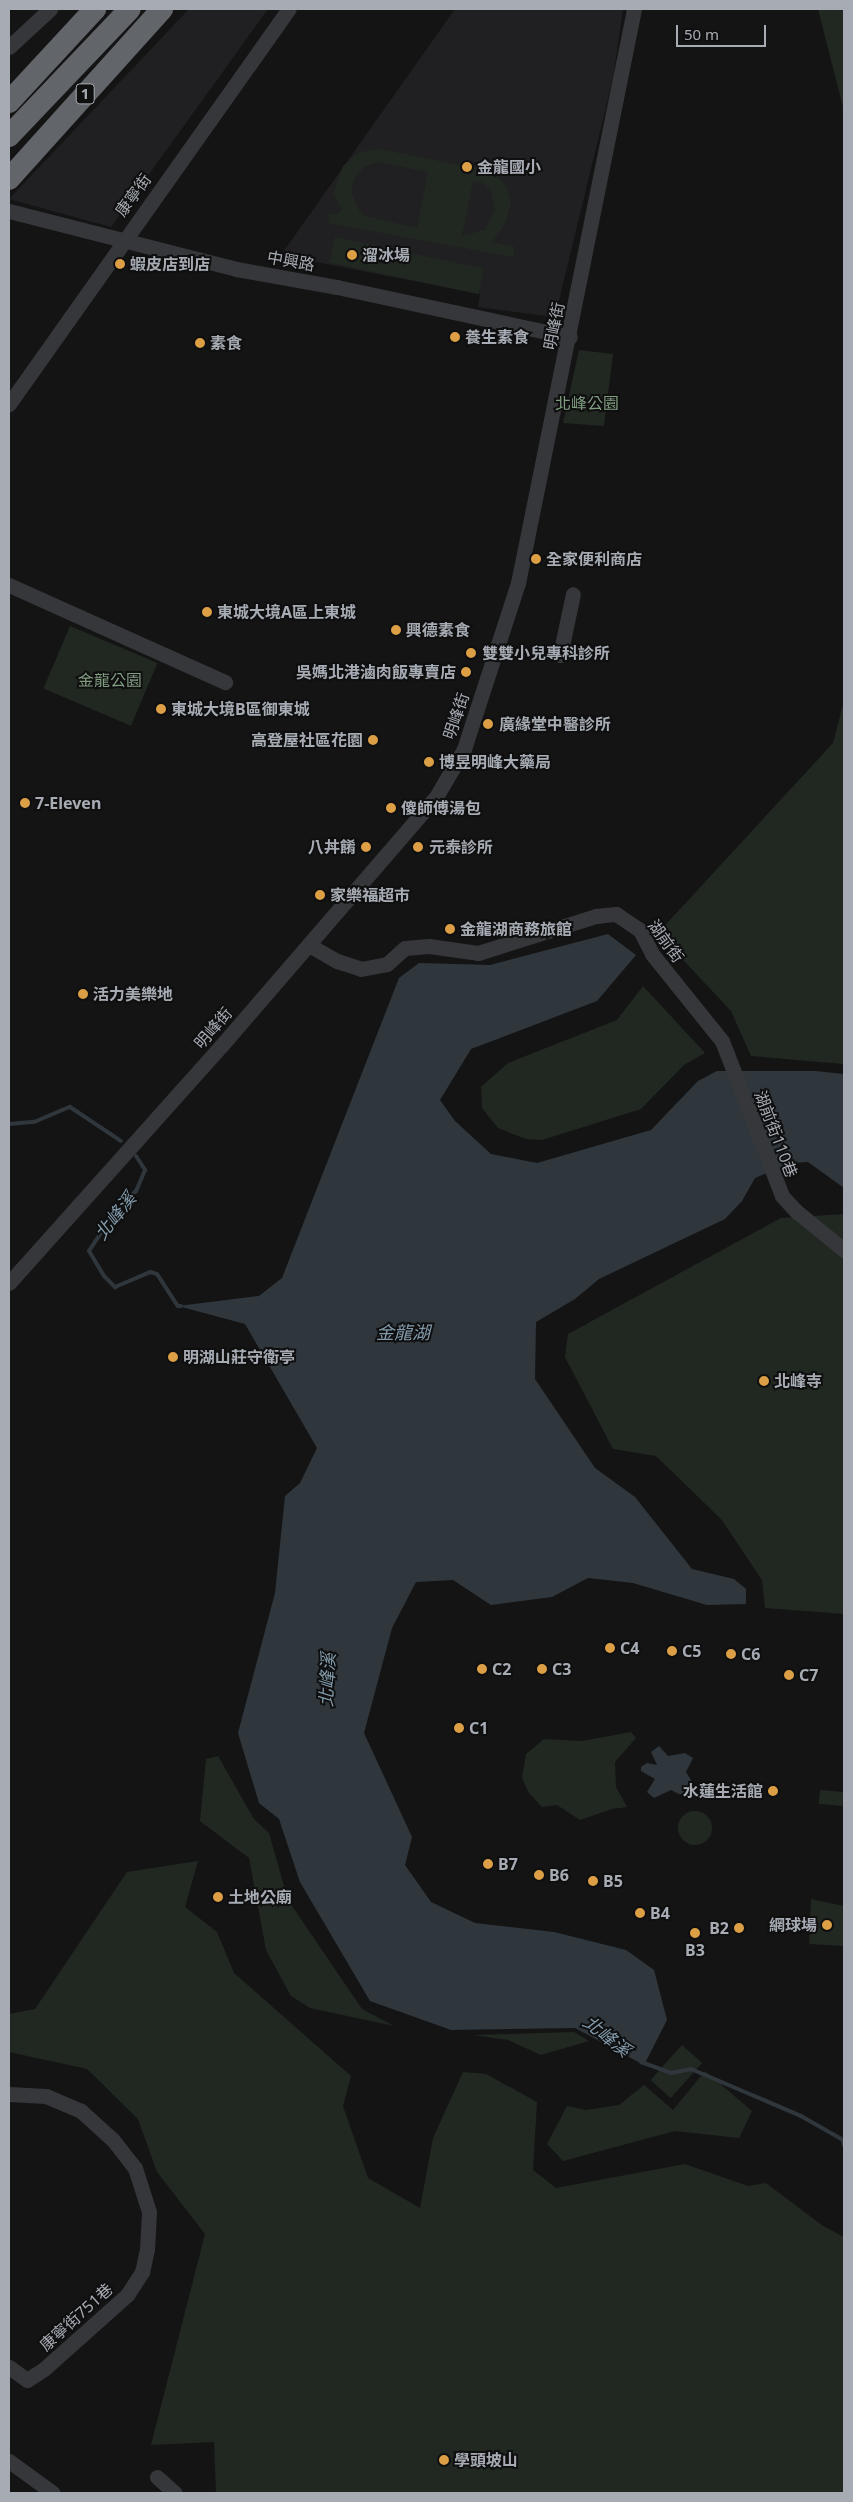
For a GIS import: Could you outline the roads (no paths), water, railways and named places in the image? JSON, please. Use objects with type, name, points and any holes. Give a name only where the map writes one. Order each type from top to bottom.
[{"type":"highway","points":[[9,102],[95,9]]},
{"type":"highway","name":"1","points":[[9,136],[130,9]]},
{"type":"highway","name":"1","points":[[9,179],[162,9]]},
{"type":"street","points":[[9,47],[50,9]]},
{"type":"street","name":"康寧街","points":[[9,404],[121,242],[290,9]]},
{"type":"street","name":"明峰街","points":[[9,1283],[309,945],[436,797],[464,749],[518,583],[570,337],[634,9]]},
{"type":"street","name":"中興路","points":[[9,211],[121,242],[236,269],[337,286],[570,337]]},
{"type":"street","points":[[9,586],[225,682]]},
{"type":"street","points":[[560,655],[573,594]]},
{"type":"street","name":"湖前街","points":[[309,945],[337,962],[361,969],[387,964],[405,948],[429,946],[478,953],[596,916],[616,914],[640,930],[652,954],[722,1041],[730,1063]]},
{"type":"street","name":"湖前街110巷","points":[[730,1063],[774,1180],[796,1211],[844,1250]]},
{"type":"street","name":"康寧街751巷","points":[[9,2094],[46,2096],[81,2111],[114,2140],[135,2168],[149,2212],[147,2249],[142,2272],[127,2295],[27,2380],[9,2367]]},
{"type":"street","points":[[9,2460],[53,2493]]},
{"type":"street","points":[[157,2477],[175,2493]]},
{"type":"water","name":"金龍湖","points":[[608,934],[636,955],[597,1001],[471,1049],[440,1100],[455,1121],[491,1154],[537,1163],[651,1130],[698,1081],[717,1071],[815,1071],[844,1074],[844,1188],[808,1162],[791,1163],[755,1178],[742,1201],[725,1219],[599,1279],[575,1299],[536,1322],[535,1379],[595,1468],[635,1497],[692,1569],[734,1579],[746,1589],[746,1604],[707,1605],[633,1583],[588,1578],[552,1597],[491,1605],[453,1580],[416,1582],[392,1628],[364,1733],[412,1837],[405,1865],[431,1902],[475,1923],[554,1932],[626,1950],[654,1970],[667,2020],[644,2065],[575,2028],[451,2030],[370,2001],[300,1882],[279,1819],[259,1803],[238,1733],[275,1593],[285,1496],[300,1483],[317,1448],[245,1324],[178,1306],[259,1296],[282,1278],[399,978],[419,963],[490,965]]},
{"type":"water","points":[[659,1746],[668,1756],[685,1753],[693,1758],[686,1772],[691,1780],[683,1796],[671,1790],[654,1798],[647,1792],[655,1779],[641,1771],[641,1767],[647,1763],[657,1765],[651,1752]]},
{"type":"waterway","name":"北峰溪","points":[[9,1124],[34,1122],[70,1107],[121,1141]]},
{"type":"waterway","name":"北峰溪","points":[[136,1156],[145,1170],[136,1191],[116,1210],[89,1251],[104,1276],[115,1287],[150,1272],[157,1274],[178,1306],[181,1306]]},
{"type":"waterway","name":"北峰溪","points":[[641,2062],[671,2073],[691,2069],[801,2116],[843,2140],[844,2145]]},
{"type":"place","name":"金龍國小","points":[[467,167]]},
{"type":"place","name":"溜冰場","points":[[352,255]]},
{"type":"place","name":"蝦皮店到店","points":[[120,264]]},
{"type":"place","name":"養生素食","points":[[455,337]]},
{"type":"place","name":"素食","points":[[200,343]]},
{"type":"place","name":"全家便利商店","points":[[536,559]]},
{"type":"place","name":"東城大境A區上東城","points":[[207,612]]},
{"type":"place","name":"興德素食","points":[[396,630]]},
{"type":"place","name":"雙雙小兒專科診所","points":[[471,653]]},
{"type":"place","name":"吳媽北港滷肉飯專賣店","points":[[466,672]]},
{"type":"place","name":"東城大境B區御東城","points":[[161,709]]},
{"type":"place","name":"廣緣堂中醫診所","points":[[488,724]]},
{"type":"place","name":"高登屋社區花園","points":[[373,740]]},
{"type":"place","name":"博昱明峰大藥局","points":[[429,762]]},
{"type":"place","name":"7-Eleven","points":[[25,803]]},
{"type":"place","name":"傻師傅湯包","points":[[391,808]]},
{"type":"place","name":"八丼餚","points":[[366,847]]},
{"type":"place","name":"元泰診所","points":[[418,847]]},
{"type":"place","name":"家樂福超市","points":[[320,895]]},
{"type":"place","name":"金龍湖商務旅館","points":[[450,929]]},
{"type":"place","name":"活力美樂地","points":[[83,994]]},
{"type":"place","name":"明湖山莊守衛亭","points":[[173,1357]]},
{"type":"place","name":"北峰寺","points":[[764,1381]]},
{"type":"place","name":"C4","points":[[610,1648]]},
{"type":"place","name":"C5","points":[[672,1651]]},
{"type":"place","name":"C6","points":[[731,1654]]},
{"type":"place","name":"C2","points":[[482,1669]]},
{"type":"place","name":"C3","points":[[542,1669]]},
{"type":"place","name":"C7","points":[[789,1675]]},
{"type":"place","name":"C1","points":[[459,1728]]},
{"type":"place","name":"水蓮生活館","points":[[773,1791]]},
{"type":"place","name":"B7","points":[[488,1864]]},
{"type":"place","name":"B6","points":[[539,1875]]},
{"type":"place","name":"B5","points":[[593,1881]]},
{"type":"place","name":"土地公廟","points":[[218,1897]]},
{"type":"place","name":"B4","points":[[640,1913]]},
{"type":"place","name":"網球場","points":[[827,1925]]},
{"type":"place","name":"B2","points":[[739,1928]]},
{"type":"place","name":"B3","points":[[695,1933]]},
{"type":"place","name":"學頭坡山","points":[[444,2460]]},
{"type":"park label","name":"北峰公園","points":[[587,403]]},
{"type":"park label","name":"金龍公園","points":[[110,680]]}]
